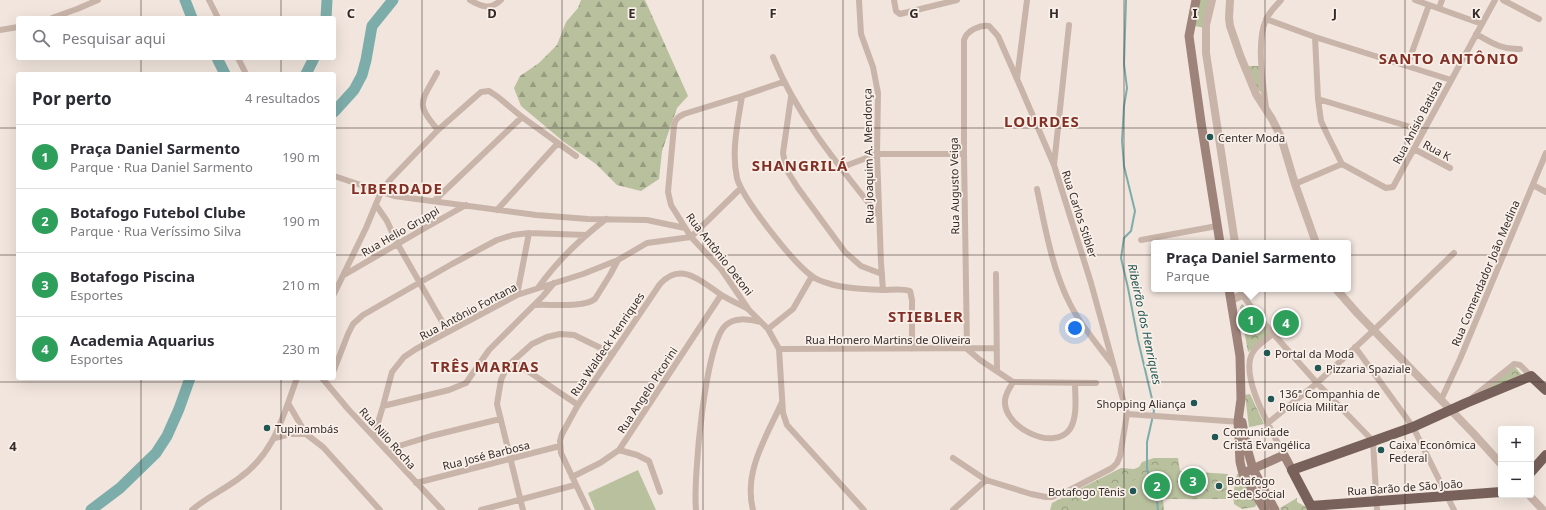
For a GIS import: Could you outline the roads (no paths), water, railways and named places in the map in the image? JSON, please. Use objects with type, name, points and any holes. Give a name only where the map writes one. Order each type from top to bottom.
[{"type":"main road","points":[[1196,0],[1189,36],[1219,240]]},
{"type":"main road","points":[[1230,292],[1240,356],[1240,419],[1238,448],[1243,474],[1265,510]]},
{"type":"main road","points":[[1292,470],[1413,427],[1531,376],[1546,390]]},
{"type":"main road","points":[[1240,419],[1253,469],[1275,510]]},
{"type":"main road","points":[[1243,474],[1284,455],[1312,508]]},
{"type":"main road","points":[[1534,469],[1546,455]]},
{"type":"main road","name":"Rua Barão de São João","points":[[1312,508],[1376,505],[1446,495],[1498,492]]},
{"type":"street","points":[[58,16],[98,0]]},
{"type":"street","points":[[209,0],[217,16]]},
{"type":"street","points":[[470,0],[478,5],[487,7],[497,4],[502,0]]},
{"type":"street","name":"Rua Joaquim A. Mendonça","points":[[859,0],[861,34],[873,67],[878,94],[877,154],[883,290]]},
{"type":"street","points":[[894,0],[896,12],[900,14],[957,0]]},
{"type":"street","points":[[1027,0],[1017,79],[1054,165]]},
{"type":"street","points":[[1212,0],[1206,25],[1206,53],[1235,240]]},
{"type":"street","points":[[1230,0],[1229,18],[1232,34],[1252,84],[1281,137],[1295,184],[1315,240]]},
{"type":"street","points":[[1266,109],[1261,46],[1262,28],[1266,19],[1281,0]]},
{"type":"street","points":[[1415,0],[1482,24]]},
{"type":"street","points":[[1439,8],[1442,0]]},
{"type":"street","name":"Rua Anísio Batista","points":[[1342,164],[1386,188],[1393,187],[1496,0]]},
{"type":"street","points":[[1503,0],[1539,19]]},
{"type":"street","points":[[1407,66],[1429,5]]},
{"type":"street","points":[[1266,19],[1315,37],[1451,80]]},
{"type":"street","name":"Rua Carlos Stibler","points":[[1069,25],[1054,165],[1091,283],[1127,414]]},
{"type":"street","name":"Rua Augusto Veiga","points":[[967,349],[964,40],[967,34],[975,29],[986,26],[992,28],[998,36],[1017,79]]},
{"type":"street","points":[[0,30],[16,27]]},
{"type":"street","points":[[1476,34],[1508,50],[1520,49]]},
{"type":"street","points":[[1295,184],[1342,164],[1321,120],[1318,99],[1315,37]]},
{"type":"street","points":[[773,57],[791,97],[840,168],[879,216]]},
{"type":"street","points":[[239,60],[245,72]]},
{"type":"street","points":[[437,74],[423,100],[422,107],[427,118],[438,130]]},
{"type":"street","points":[[783,82],[742,96],[735,160],[737,179],[741,188],[771,232],[796,261],[812,276],[836,286],[883,290],[907,290],[911,293],[912,349]]},
{"type":"street","points":[[336,290],[381,192],[405,163],[438,130],[481,92],[489,91],[498,97],[522,117],[576,156]]},
{"type":"street","name":"Rua Antônio Detoni","points":[[742,96],[678,117],[674,126],[668,192],[671,205],[685,228],[721,269],[750,310]]},
{"type":"street","points":[[791,97],[783,153],[786,169],[798,188],[845,252],[861,266],[882,274]]},
{"type":"street","points":[[1318,99],[1424,131]]},
{"type":"street","points":[[434,201],[522,117]]},
{"type":"street","points":[[497,210],[558,143]]},
{"type":"street","name":"Rua K","points":[[1414,149],[1450,168]]},
{"type":"street","name":"Rua Comendador João Medina","points":[[1441,400],[1460,359],[1546,153]]},
{"type":"street","points":[[840,168],[877,154],[964,154]]},
{"type":"street","points":[[336,177],[394,196],[536,215],[588,219],[647,220],[685,228]]},
{"type":"street","points":[[1533,185],[1546,192]]},
{"type":"street","points":[[691,236],[741,188]]},
{"type":"street","points":[[1037,189],[1054,259],[1064,292],[1077,316],[1115,368]]},
{"type":"street","points":[[376,205],[387,220],[398,243],[448,332]]},
{"type":"street","name":"Rua Helio Gruppi","points":[[344,275],[466,205]]},
{"type":"street","points":[[538,288],[554,266],[586,235],[606,219]]},
{"type":"street","points":[[1141,240],[1217,226]]},
{"type":"street","points":[[336,365],[353,324],[364,315],[498,240],[513,235],[529,233],[586,235]]},
{"type":"street","points":[[517,295],[529,233]]},
{"type":"street","name":"Rua Antônio Fontana","points":[[374,436],[384,406],[392,372],[396,364],[416,349],[517,295],[583,274],[618,260],[635,249],[647,244],[691,236]]},
{"type":"street","points":[[1268,422],[1317,383],[1454,253]]},
{"type":"street","points":[[535,305],[581,304],[591,302],[595,299],[618,260]]},
{"type":"street","name":"Rua Waldeck Henriques","points":[[560,446],[562,434],[578,405],[660,284],[670,276],[683,274],[691,275],[750,310]]},
{"type":"street","points":[[996,274],[997,371]]},
{"type":"street","points":[[768,329],[793,309],[812,276]]},
{"type":"street","points":[[384,406],[448,390],[466,383],[489,350],[535,305],[554,282]]},
{"type":"street","points":[[1231,300],[1242,292],[1273,334],[1317,383],[1373,441],[1376,505]]},
{"type":"street","points":[[1339,292],[1499,462]]},
{"type":"street","name":"Rua Angelo Picorini","points":[[572,478],[600,463],[619,450],[721,294]]},
{"type":"street","points":[[750,310],[768,329],[779,348],[783,413],[787,425],[864,510]]},
{"type":"street","points":[[701,510],[695,507],[696,465],[700,421],[710,366],[720,334],[724,326],[734,320],[761,322]]},
{"type":"street","points":[[523,510],[497,404],[499,386],[506,369],[532,344],[547,337],[560,334],[574,335],[613,354]]},
{"type":"street","points":[[1273,334],[1255,349],[1251,356],[1250,363],[1252,387],[1284,455]]},
{"type":"street","points":[[1355,347],[1413,427],[1454,510]]},
{"type":"street","name":"Rua Homero Martins de Oliveira","points":[[779,348],[996,348]]},
{"type":"street","points":[[967,349],[980,360],[1013,382],[1096,383]]},
{"type":"street","points":[[513,361],[578,405]]},
{"type":"street","points":[[1466,403],[1514,364],[1520,365],[1531,376]]},
{"type":"street","points":[[1501,374],[1508,385]]},
{"type":"street","points":[[192,510],[238,480],[254,467],[265,454],[275,438],[296,380]]},
{"type":"street","name":"Rua Nilo Rocha","points":[[330,381],[348,409],[442,510]]},
{"type":"street","points":[[1013,382],[1004,400],[1008,412],[1021,428],[1027,432],[1035,436],[1049,438],[1061,436],[1070,428],[1075,408],[1074,383]]},
{"type":"street","points":[[754,510],[750,492],[756,462],[760,447],[782,401]]},
{"type":"street","points":[[288,403],[306,434],[323,447],[380,510]]},
{"type":"street","points":[[953,458],[986,480],[1031,494],[1052,497],[1066,492],[1112,468],[1118,463],[1127,414],[1240,419]]},
{"type":"street","points":[[386,450],[500,418]]},
{"type":"street","points":[[275,438],[290,434],[306,434]]},
{"type":"street","points":[[560,446],[575,485],[588,510]]},
{"type":"street","name":"Rua José Barbosa","points":[[416,483],[511,460],[560,446]]},
{"type":"street","points":[[619,450],[638,455],[648,461],[660,492]]},
{"type":"street","points":[[953,510],[986,480]]},
{"type":"street","points":[[481,510],[575,485]]},
{"type":"street","points":[[1532,498],[1543,510]]},
{"type":"water","points":[[1204,475],[1204,487],[1182,488],[1182,476]]},
{"type":"waterway","points":[[185,0],[191,16]]},
{"type":"waterway","points":[[326,16],[327,0]]},
{"type":"waterway","points":[[336,110],[354,90],[362,75],[372,26],[393,0]]},
{"type":"waterway","name":"Ribeirão dos Henriques","points":[[1126,0],[1124,64],[1127,88],[1124,106],[1122,141],[1124,166],[1135,211],[1131,231],[1124,238],[1121,258],[1154,411],[1147,442],[1147,469],[1156,492],[1158,510]]},
{"type":"waterway","points":[[218,60],[224,72]]},
{"type":"waterway","points":[[307,72],[313,60]]},
{"type":"waterway","points":[[91,510],[120,488],[156,453],[167,436],[189,380]]},
{"type":"place","name":"Center Moda","points":[[1210,137]]},
{"type":"place","name":"Praça Daniel Sarmento","points":[[1251,320]]},
{"type":"place","name":"Academia Aquarius","points":[[1286,323]]},
{"type":"place","name":"Portal da Moda","points":[[1267,353]]},
{"type":"place","name":"Pizzaria Spaziale","points":[[1318,368]]},
{"type":"place","name":"136ª Companhia de Polícia Militar","points":[[1271,399]]},
{"type":"place","name":"Shopping Aliança","points":[[1194,403]]},
{"type":"place","name":"Tupinambás","points":[[267,428]]},
{"type":"place","name":"Comunidade Cristã Evangélica","points":[[1215,437]]},
{"type":"place","name":"Caixa Econômica Federal","points":[[1381,450]]},
{"type":"place","name":"Botafogo Piscina","points":[[1193,481]]},
{"type":"place","name":"Botafogo Futebol Clube","points":[[1157,486]]},
{"type":"place","name":"Botafogo Sede Social","points":[[1219,486]]},
{"type":"place","name":"Botafogo Tênis","points":[[1133,491]]},
{"type":"district","name":"SANTO ANTÔNIO","points":[[1449,58]]},
{"type":"district","name":"LOURDES","points":[[1042,121]]},
{"type":"district","name":"SHANGRILÁ","points":[[800,165]]},
{"type":"district","name":"LIBERDADE","points":[[397,188]]},
{"type":"district","name":"STIEBLER","points":[[926,316]]},
{"type":"district","name":"TRÊS MARIAS","points":[[485,366]]}]
